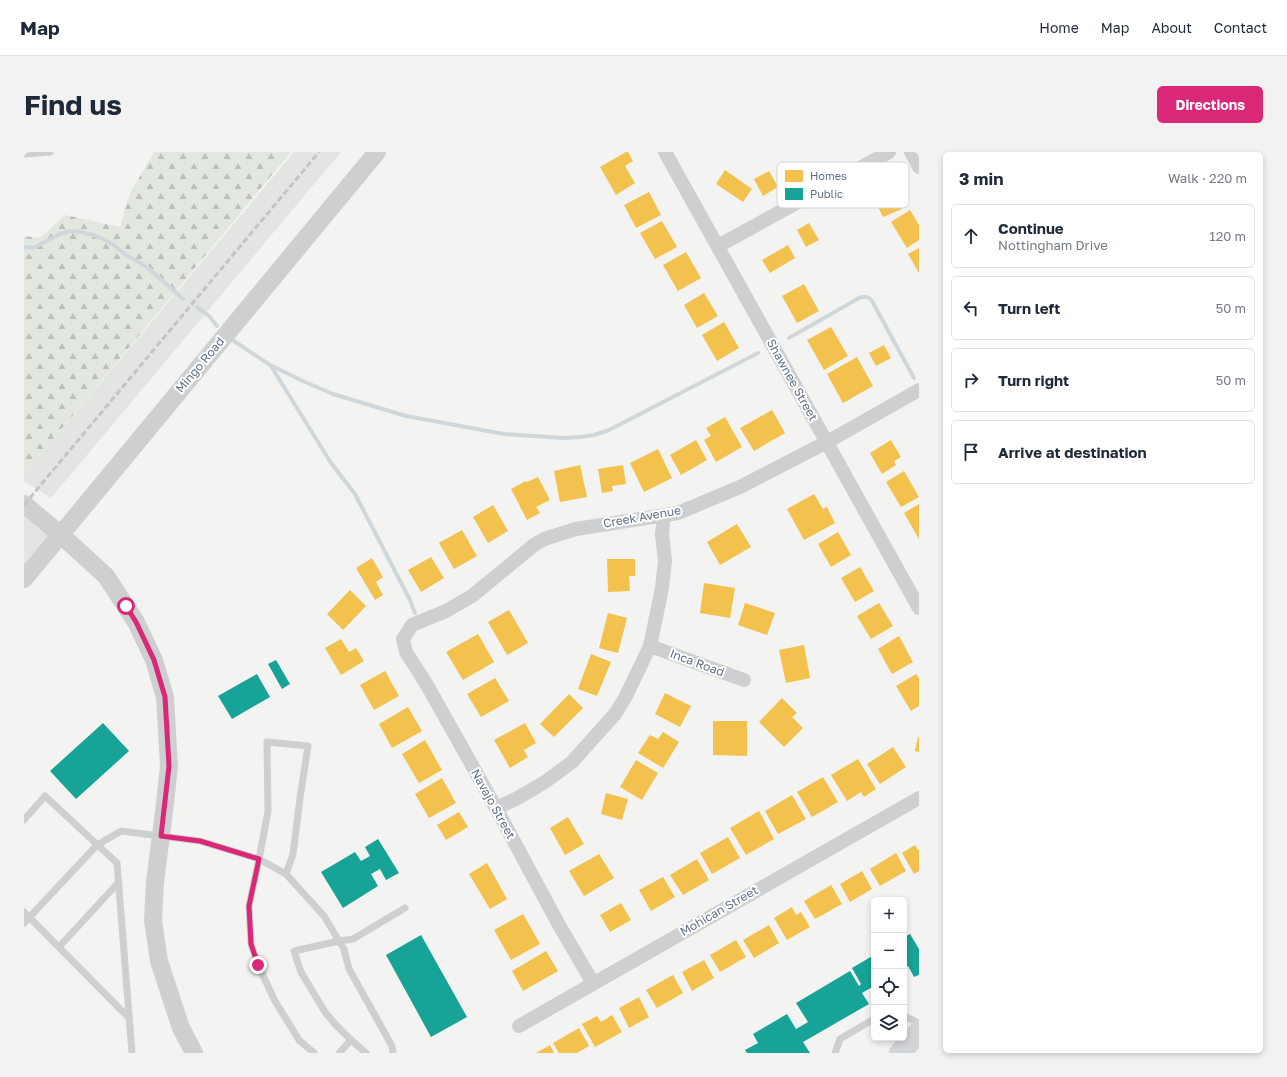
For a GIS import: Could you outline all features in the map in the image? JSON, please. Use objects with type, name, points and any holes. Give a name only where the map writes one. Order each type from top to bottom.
[{"type":"main road","points":[[900,1053],[919,1032]]},
{"type":"street","name":"Mingo Road","points":[[24,579],[377,152]]},
{"type":"street","name":"Shawnee Street","points":[[665,152],[919,608]]},
{"type":"street","points":[[871,162],[889,152]]},
{"type":"street","points":[[911,152],[919,167]]},
{"type":"street","points":[[718,246],[787,208]]},
{"type":"street","name":"Creek Avenue","points":[[412,625],[446,611],[472,596],[534,545],[544,540],[576,529],[678,513],[740,487],[827,442],[919,390]]},
{"type":"street","points":[[24,504],[106,576],[136,622],[154,660],[165,697],[168,758],[167,781],[155,882],[153,920],[159,961],[182,1028],[194,1053]]},
{"type":"street","points":[[496,808],[516,799],[545,782],[572,762],[615,714],[625,698],[650,646],[662,588],[665,561],[662,534],[664,516]]},
{"type":"street","name":"Navajo Street","points":[[412,625],[403,639],[406,652],[427,685],[559,925],[593,983]]},
{"type":"street","name":"Inca Road","points":[[650,646],[744,680]]},
{"type":"street","name":"Mohican Street","points":[[519,1026],[919,798]]},
{"type":"lane","points":[[24,154],[50,152]]},
{"type":"lane","points":[[286,874],[293,854],[308,746],[267,742],[268,811],[249,906],[251,944],[258,965],[275,1001],[299,1040],[314,1053]]},
{"type":"lane","points":[[24,820],[45,796],[116,863],[132,1053]]},
{"type":"lane","points":[[24,923],[97,845],[121,831],[200,841],[259,859],[286,874],[324,916],[344,949],[349,969],[392,1046],[392,1053]]},
{"type":"lane","points":[[59,946],[118,883]]},
{"type":"lane","points":[[366,1053],[335,1024],[325,1012],[301,972],[294,951],[353,939],[405,908]]},
{"type":"lane","points":[[24,912],[129,1018]]},
{"type":"lane","points":[[907,1017],[919,1023]]},
{"type":"lane","points":[[835,1053],[840,1039],[871,1021]]},
{"type":"lane","points":[[339,1053],[351,1040]]},
{"type":"shaded area","points":[[294,152],[341,152],[51,498],[24,481],[24,474]]},
{"type":"shaded area","points":[[24,504],[61,535],[24,579]]},
{"type":"green space","points":[[154,152],[291,152],[24,474],[24,236],[40,238],[65,215],[120,227],[130,193]]},
{"type":"building: Homes","points":[[628,152],[633,161],[625,166],[635,183],[616,195],[600,167]]},
{"type":"building: Homes","points":[[725,170],[752,189],[743,202],[716,184]]},
{"type":"building: Homes","points":[[769,171],[777,188],[763,196],[754,179]]},
{"type":"building: Homes","points":[[649,192],[661,215],[636,228],[624,205]]},
{"type":"building: Homes","points":[[878,208],[902,209],[883,217]]},
{"type":"building: Homes","points":[[910,210],[919,225],[919,240],[907,248],[891,222]]},
{"type":"building: Homes","points":[[662,221],[677,247],[655,259],[640,233]]},
{"type":"building: Homes","points":[[809,223],[819,240],[806,247],[797,230]]},
{"type":"building: Homes","points":[[788,245],[795,258],[770,273],[762,260]]},
{"type":"building: Homes","points":[[919,248],[919,273],[908,254]]},
{"type":"building: Homes","points":[[686,252],[701,278],[678,291],[663,265]]},
{"type":"building: Homes","points":[[804,284],[819,311],[797,323],[782,296]]},
{"type":"building: Homes","points":[[704,293],[718,316],[697,328],[684,305]]},
{"type":"building: Homes","points":[[724,322],[739,348],[717,361],[702,335]]},
{"type":"building: Homes","points":[[831,327],[848,356],[824,370],[807,340]]},
{"type":"building: Homes","points":[[884,345],[891,358],[876,366],[869,353]]},
{"type":"building: Homes","points":[[857,357],[873,386],[843,403],[827,374]]},
{"type":"building: Homes","points":[[772,410],[785,433],[754,451],[740,428]]},
{"type":"building: Homes","points":[[725,417],[742,447],[716,462],[704,440],[711,436],[706,428]]},
{"type":"building: Homes","points":[[696,440],[707,460],[681,475],[670,455]]},
{"type":"building: Homes","points":[[891,440],[901,457],[894,461],[896,465],[882,474],[870,453]]},
{"type":"building: Homes","points":[[658,449],[672,478],[644,492],[630,463]]},
{"type":"building: Homes","points":[[580,465],[587,497],[560,502],[554,471]]},
{"type":"building: Homes","points":[[623,465],[626,484],[612,486],[613,491],[602,493],[598,469]]},
{"type":"building: Homes","points":[[904,471],[919,497],[901,507],[886,482]]},
{"type":"building: Homes","points":[[538,477],[550,500],[536,507],[540,513],[527,520],[511,489],[526,481],[527,482]]},
{"type":"building: Homes","points":[[814,494],[823,509],[827,507],[835,523],[804,540],[787,509]]},
{"type":"building: Homes","points":[[919,504],[919,539],[904,513]]},
{"type":"building: Homes","points":[[493,505],[508,531],[488,543],[473,517]]},
{"type":"building: Homes","points":[[737,524],[751,547],[720,565],[707,542]]},
{"type":"building: Homes","points":[[462,530],[477,556],[454,569],[439,543]]},
{"type":"building: Homes","points":[[838,532],[851,555],[831,567],[818,544]]},
{"type":"building: Homes","points":[[431,557],[444,578],[421,592],[408,570]]},
{"type":"building: Homes","points":[[372,558],[383,577],[376,582],[383,595],[375,600],[356,568]]},
{"type":"building: Homes","points":[[607,559],[635,559],[635,576],[629,576],[630,591],[608,592]]},
{"type":"building: Homes","points":[[860,567],[874,591],[855,602],[841,578]]},
{"type":"building: Homes","points":[[704,583],[735,588],[730,618],[700,613]]},
{"type":"building: Homes","points":[[350,590],[366,606],[343,630],[327,614]]},
{"type":"building: Homes","points":[[745,603],[775,613],[767,635],[738,625]]},
{"type":"building: Homes","points":[[879,603],[893,626],[871,639],[857,616]]},
{"type":"building: Homes","points":[[509,610],[528,643],[507,655],[488,622]]},
{"type":"building: Homes","points":[[608,613],[627,618],[618,653],[599,648]]},
{"type":"building: Homes","points":[[478,634],[494,662],[463,680],[446,652]]},
{"type":"building: Homes","points":[[899,636],[913,662],[892,674],[878,649]]},
{"type":"building: Homes","points":[[341,639],[349,652],[356,648],[364,661],[341,675],[325,648]]},
{"type":"building: Homes","points":[[804,645],[810,678],[786,683],[779,650]]},
{"type":"building: Homes","points":[[591,654],[611,662],[597,696],[578,689]]},
{"type":"building: Homes","points":[[385,671],[399,696],[374,710],[360,685]]},
{"type":"building: Homes","points":[[916,674],[919,678],[919,706],[911,711],[896,686]]},
{"type":"building: Homes","points":[[495,678],[509,701],[481,717],[467,694]]},
{"type":"building: Homes","points":[[665,693],[691,706],[680,727],[655,714]]},
{"type":"building: Homes","points":[[569,694],[583,708],[554,737],[540,724]]},
{"type":"building: Homes","points":[[782,698],[797,713],[792,717],[803,728],[784,747],[759,722]]},
{"type":"building: Homes","points":[[408,707],[422,731],[392,748],[379,724]]},
{"type":"building: Homes","points":[[713,721],[747,721],[747,756],[713,755]]},
{"type":"building: Homes","points":[[525,723],[536,743],[524,750],[528,757],[510,768],[494,740]]},
{"type":"building: Homes","points":[[663,732],[679,742],[663,768],[638,753],[650,735],[658,739]]},
{"type":"building: Homes","points":[[919,737],[919,752],[915,751]]},
{"type":"building: Homes","points":[[425,740],[442,770],[419,783],[402,754]]},
{"type":"building: Homes","points":[[893,747],[906,767],[880,784],[867,764]]},
{"type":"building: Homes","points":[[858,759],[876,789],[864,797],[861,792],[847,801],[831,775]]},
{"type":"building: Homes","points":[[636,760],[658,773],[642,800],[620,787]]},
{"type":"building: Homes","points":[[823,777],[838,802],[812,817],[797,792]]},
{"type":"building: Homes","points":[[442,778],[456,803],[429,818],[415,794]]},
{"type":"building: Homes","points":[[606,793],[628,799],[622,820],[601,814]]},
{"type":"building: Homes","points":[[792,795],[806,819],[778,834],[765,811]]},
{"type":"building: Homes","points":[[759,811],[774,839],[746,855],[730,828]]},
{"type":"building: Homes","points":[[459,812],[468,827],[446,840],[437,825]]},
{"type":"building: Homes","points":[[568,817],[584,844],[565,855],[550,828]]},
{"type":"building: Homes","points":[[728,837],[740,858],[712,874],[700,853]]},
{"type":"building: Homes","points":[[915,845],[919,850],[919,871],[914,874],[902,853]]},
{"type":"building: Homes","points":[[896,853],[906,871],[880,886],[870,869]]},
{"type":"building: Homes","points":[[599,854],[614,878],[584,896],[569,871]]},
{"type":"building: Homes","points":[[697,859],[709,880],[683,895],[670,875]]},
{"type":"building: Homes","points":[[487,863],[507,899],[490,909],[469,874]]},
{"type":"building: Homes","points":[[862,871],[872,889],[850,902],[840,884]]},
{"type":"building: Homes","points":[[663,877],[675,897],[651,911],[639,890]]},
{"type":"building: Homes","points":[[831,885],[842,904],[815,919],[804,901]]},
{"type":"building: Homes","points":[[621,903],[631,920],[610,932],[600,915]]},
{"type":"building: Homes","points":[[792,907],[796,915],[801,912],[810,927],[787,940],[774,918]]},
{"type":"building: Homes","points":[[523,914],[540,944],[511,960],[494,930]]},
{"type":"building: Homes","points":[[769,925],[779,943],[754,958],[743,940]]},
{"type":"building: Homes","points":[[736,940],[746,957],[720,972],[710,955]]},
{"type":"building: Homes","points":[[546,951],[558,971],[523,991],[512,971]]},
{"type":"building: Homes","points":[[704,960],[714,978],[692,991],[682,972]]},
{"type":"building: Homes","points":[[673,975],[683,993],[657,1008],[646,990]]},
{"type":"building: Homes","points":[[639,997],[649,1017],[629,1028],[619,1008]]},
{"type":"building: Homes","points":[[612,1015],[622,1032],[595,1047],[582,1024],[597,1016],[601,1022]]},
{"type":"building: Homes","points":[[579,1028],[589,1046],[577,1053],[559,1053],[553,1043]]},
{"type":"building: Homes","points":[[550,1045],[554,1053],[536,1053]]},
{"type":"building: Public","points":[[276,660],[290,684],[282,689],[268,664]]},
{"type":"building: Public","points":[[257,674],[270,697],[232,719],[218,696]]},
{"type":"building: Public","points":[[103,723],[129,751],[76,799],[50,771]]},
{"type":"building: Public","points":[[378,839],[399,873],[386,880],[380,869],[371,874],[378,886],[343,908],[321,872],[355,852],[361,861],[370,856],[365,847]]},
{"type":"building: Public","points":[[910,934],[919,949],[919,975],[914,977],[907,966],[907,936]]},
{"type":"building: Public","points":[[421,935],[467,1017],[431,1037],[386,955]]},
{"type":"building: Public","points":[[871,957],[871,988],[862,993],[869,1004],[803,1042],[810,1053],[747,1053],[745,1050],[758,1043],[753,1034],[787,1014],[796,1029],[808,1022],[796,1003],[850,971],[859,986],[861,984],[852,968]]},
{"type":"waterway","points":[[24,247],[33,248],[69,231],[93,235],[105,240],[126,255],[147,267],[183,299]]},
{"type":"waterway","points":[[789,338],[859,298],[868,297],[872,301],[914,378]]},
{"type":"waterway","points":[[197,307],[209,316],[217,326]]},
{"type":"waterway","points":[[234,341],[270,365],[305,382],[333,394],[406,416],[504,434],[564,438],[594,435],[609,430],[758,353]]},
{"type":"waterway","points":[[271,366],[331,463],[355,494],[410,600],[415,613]]},
{"type":"railway","points":[[24,505],[319,152]]},
{"type":"route","points":[[126,606],[136,622],[154,660],[165,697],[169,766],[161,836],[200,841],[259,859],[249,906],[251,944],[258,965]]}]
